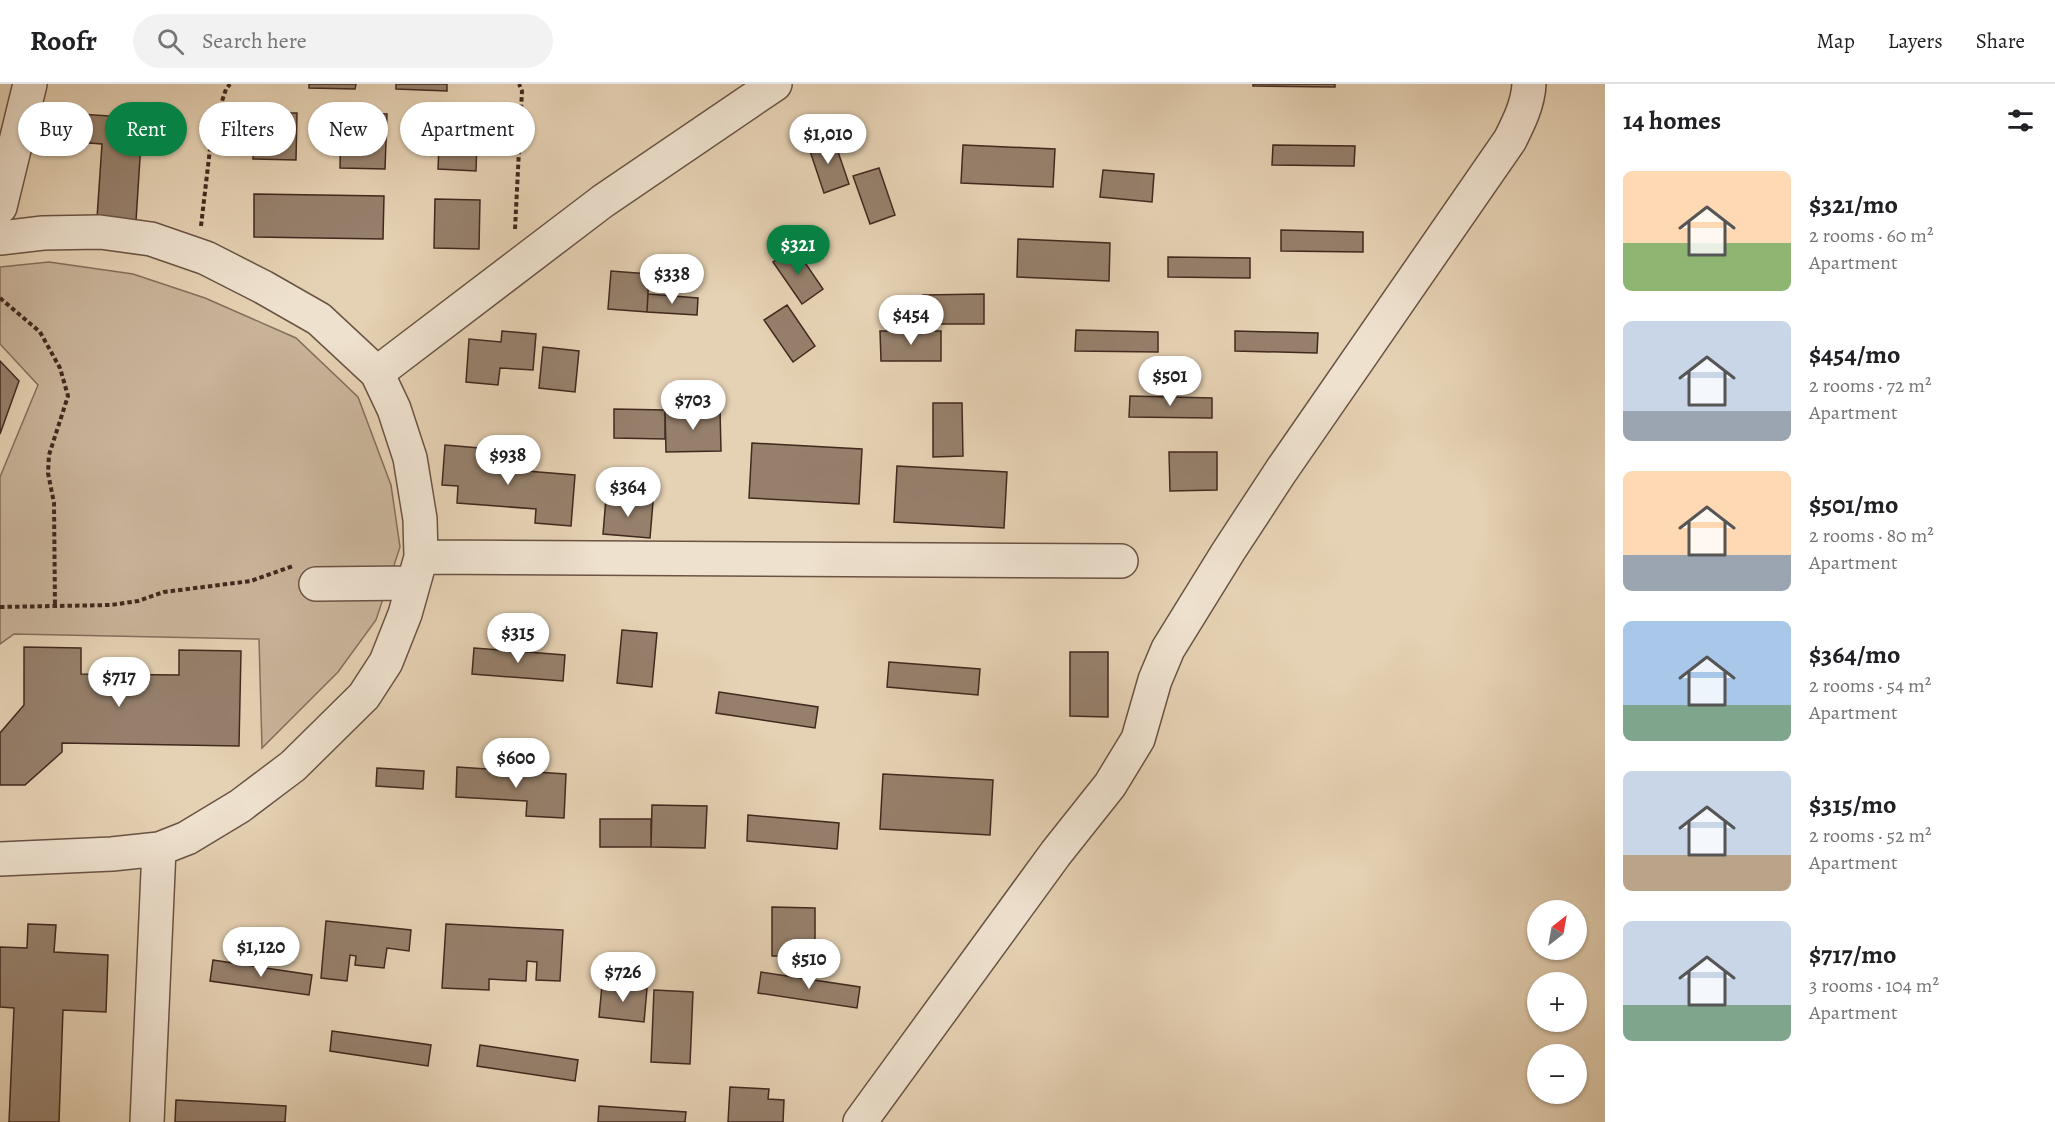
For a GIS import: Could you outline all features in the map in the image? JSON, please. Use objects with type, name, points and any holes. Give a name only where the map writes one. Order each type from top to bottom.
[{"type":"street","points":[[0,207],[30,84]]},
{"type":"street","points":[[377,373],[603,201],[775,84]]},
{"type":"street","points":[[860,1122],[1056,853],[1110,785],[1138,739],[1155,681],[1168,649],[1281,471],[1510,140],[1521,119],[1529,84]]},
{"type":"street","points":[[0,238],[43,233],[100,232],[151,239],[198,255],[263,287],[319,319],[377,373],[394,409],[410,458],[420,519],[417,570],[405,614],[386,662],[364,696],[293,766],[240,807],[187,838],[159,849],[112,854],[0,859]]},
{"type":"street","points":[[307,574],[417,570],[1121,561]]},
{"type":"street","points":[[147,1122],[159,849]]},
{"type":"path","points":[[198,255],[212,132],[226,89],[230,84]]},
{"type":"path","points":[[513,269],[522,91],[519,84]]},
{"type":"path","points":[[0,298],[40,332],[60,368],[68,396],[49,455],[48,473],[54,503],[55,606]]},
{"type":"path","points":[[0,607],[111,605],[138,601],[164,592],[307,574]]},
{"type":"shaded area","points":[[49,262],[133,274],[205,298],[296,338],[358,397],[391,485],[400,547],[376,620],[338,672],[262,748],[259,639],[14,634],[0,644],[0,477],[38,385],[0,344],[0,267]]},
{"type":"building","points":[[309,84],[356,84],[355,89],[309,88]]},
{"type":"building","points":[[396,84],[447,84],[447,91],[396,89]]},
{"type":"building","points":[[1253,84],[1335,84],[1335,87],[1253,86]]},
{"type":"building","points":[[297,113],[296,160],[253,159],[253,156],[296,156]]},
{"type":"building","points":[[93,115],[105,116],[105,156],[140,156],[136,221],[97,218],[102,144],[93,143]]},
{"type":"building","points":[[833,137],[849,184],[824,193],[808,145]]},
{"type":"building","points":[[963,145],[1055,149],[1053,187],[961,183]]},
{"type":"building","points":[[1273,145],[1355,146],[1354,166],[1272,165]]},
{"type":"building","points":[[340,156],[385,156],[385,169],[340,168]]},
{"type":"building","points":[[439,156],[476,156],[476,171],[438,169]]},
{"type":"building","points":[[879,168],[895,215],[870,224],[853,176]]},
{"type":"building","points":[[1103,170],[1154,174],[1152,202],[1100,197]]},
{"type":"building","points":[[254,194],[384,196],[383,239],[254,237]]},
{"type":"building","points":[[435,199],[480,200],[479,249],[434,248]]},
{"type":"building","points":[[1281,230],[1363,232],[1363,252],[1281,251]]},
{"type":"building","points":[[1018,239],[1110,243],[1109,281],[1017,277]]},
{"type":"building","points":[[795,248],[823,289],[802,304],[773,262]]},
{"type":"building","points":[[1168,257],[1250,258],[1250,278],[1168,277]]},
{"type":"building","points":[[611,271],[649,274],[647,312],[608,309]]},
{"type":"building","points":[[648,294],[698,298],[697,315],[647,312]]},
{"type":"building","points":[[984,294],[984,324],[923,324],[923,295]]},
{"type":"building","points":[[787,305],[815,346],[793,362],[764,320]]},
{"type":"building","points":[[1076,330],[1158,332],[1158,352],[1075,351]]},
{"type":"building","points":[[502,331],[536,334],[533,370],[500,368],[498,385],[466,382],[469,339],[501,342]]},
{"type":"building","points":[[880,331],[941,331],[941,361],[881,361]]},
{"type":"building","points":[[1235,331],[1318,333],[1317,353],[1235,351]]},
{"type":"building","points":[[543,347],[579,351],[575,392],[539,388]]},
{"type":"building","points":[[0,361],[19,381],[0,434]]},
{"type":"building","points":[[1130,396],[1212,398],[1212,418],[1129,417]]},
{"type":"building","points":[[933,403],[962,403],[963,456],[933,457]]},
{"type":"building","points":[[614,409],[665,410],[665,439],[614,438]]},
{"type":"building","points":[[665,410],[720,410],[721,451],[666,452]]},
{"type":"building","points":[[752,443],[862,449],[859,504],[749,498]]},
{"type":"building","points":[[445,445],[491,449],[490,468],[575,475],[571,526],[535,523],[536,509],[457,503],[458,486],[442,485]]},
{"type":"building","points":[[1169,452],[1217,452],[1217,490],[1170,491]]},
{"type":"building","points":[[897,466],[1007,472],[1004,528],[894,522]]},
{"type":"building","points":[[606,498],[653,502],[650,538],[603,534]]},
{"type":"building","points":[[622,630],[657,633],[652,687],[617,683]]},
{"type":"building","points":[[24,647],[81,648],[81,674],[179,675],[179,650],[241,651],[239,746],[62,743],[62,752],[25,785],[0,785],[0,733],[24,705]]},
{"type":"building","points":[[474,648],[565,655],[563,681],[472,674]]},
{"type":"building","points":[[1070,652],[1108,652],[1108,717],[1070,716]]},
{"type":"building","points":[[889,662],[980,669],[978,695],[887,687]]},
{"type":"building","points":[[719,692],[818,707],[815,728],[716,713]]},
{"type":"building","points":[[457,767],[566,774],[564,818],[526,816],[527,801],[456,797]]},
{"type":"building","points":[[377,768],[424,771],[423,789],[376,786]]},
{"type":"building","points":[[883,774],[993,780],[990,835],[880,829]]},
{"type":"building","points":[[652,805],[707,806],[705,848],[651,847]]},
{"type":"building","points":[[748,815],[839,823],[837,849],[747,841]]},
{"type":"building","points":[[600,819],[651,819],[651,847],[600,847]]},
{"type":"building","points":[[772,907],[815,908],[815,956],[772,956]]},
{"type":"building","points":[[326,921],[411,930],[409,951],[387,948],[384,968],[355,965],[356,956],[350,955],[347,981],[321,978]]},
{"type":"building","points":[[28,924],[56,925],[54,952],[108,955],[106,1012],[63,1010],[59,1122],[9,1122],[14,1008],[0,1007],[0,947],[27,948]]},
{"type":"building","points":[[446,924],[563,930],[560,981],[536,980],[537,962],[527,961],[526,981],[489,979],[489,990],[442,988]]},
{"type":"building","points":[[213,960],[312,975],[309,995],[210,981]]},
{"type":"building","points":[[761,972],[860,987],[857,1008],[758,993]]},
{"type":"building","points":[[602,985],[647,989],[644,1022],[599,1017]]},
{"type":"building","points":[[654,990],[693,992],[690,1064],[651,1062]]},
{"type":"building","points":[[332,1031],[431,1045],[428,1066],[330,1051]]},
{"type":"building","points":[[480,1045],[578,1060],[575,1081],[477,1066]]},
{"type":"building","points":[[730,1087],[769,1089],[768,1099],[784,1100],[783,1122],[728,1122]]},
{"type":"building","points":[[176,1100],[286,1106],[285,1122],[175,1122]]},
{"type":"building","points":[[599,1106],[686,1112],[685,1122],[598,1122]]}]
